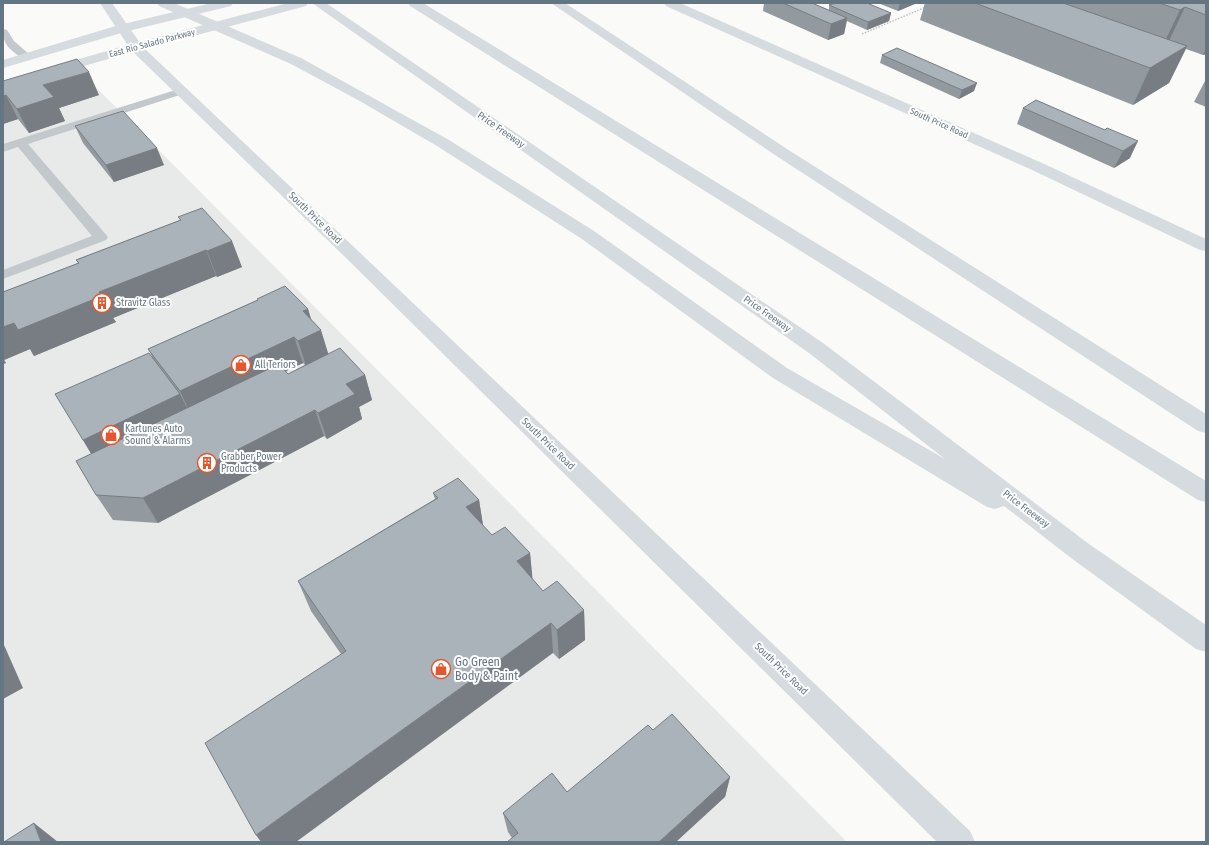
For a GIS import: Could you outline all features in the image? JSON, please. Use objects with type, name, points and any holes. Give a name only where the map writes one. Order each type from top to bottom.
[{"type":"main road","name":"South Price Road","points":[[106,3],[136,47],[959,842]]},
{"type":"main road","points":[[164,3],[274,50]]},
{"type":"main road","points":[[188,3],[415,127],[502,179],[600,244],[780,373],[1080,551]]},
{"type":"main road","name":"East Rio Salado Parkway","points":[[3,64],[124,28],[227,3]]},
{"type":"main road","name":"East Rio Salado Parkway","points":[[3,85],[136,47],[302,3]]},
{"type":"main road","name":"Price Freeway","points":[[318,3],[816,348],[1080,551],[1206,640]]},
{"type":"main road","points":[[557,3],[780,152],[1206,425]]},
{"type":"main road","name":"South Price Road","points":[[670,3],[1036,166],[1206,246]]},
{"type":"main road","points":[[415,4],[1206,493]]},
{"type":"lane","points":[[3,32],[10,43],[26,57]]},
{"type":"lane","points":[[3,148],[182,91]]},
{"type":"lane","points":[[3,275],[101,237],[20,142]]},
{"type":"path","points":[[862,34],[927,6]]},
{"type":"shaded area","points":[[81,72],[847,842],[3,842],[3,95]]},
{"type":"building","points":[[783,3],[812,3],[847,18],[831,24]]},
{"type":"building","points":[[836,3],[867,3],[891,13],[868,22],[829,5]]},
{"type":"building","points":[[975,3],[1063,3],[1187,46],[1150,68]]},
{"type":"building","points":[[1159,3],[1206,3],[1206,15],[1185,7],[1180,10]]},
{"type":"building","points":[[897,48],[977,83],[962,90],[882,55]]},
{"type":"building","points":[[77,59],[89,72],[43,85],[54,97],[17,109],[6,95],[3,96],[3,81]]},
{"type":"building","points":[[1036,100],[1105,130],[1107,128],[1138,141],[1123,151],[1023,108]]},
{"type":"building","points":[[123,111],[157,148],[106,165],[75,126]]},
{"type":"building","points":[[202,208],[232,241],[99,292],[102,296],[18,330],[14,323],[3,327],[3,292],[79,263],[76,260],[181,220],[178,217]]},
{"type":"building","points":[[285,286],[308,309],[303,311],[321,330],[298,341],[294,337],[180,391],[148,349],[258,300],[257,299]]},
{"type":"building","points":[[340,348],[365,375],[346,384],[355,394],[318,413],[315,410],[143,498],[96,495],[76,461],[279,364],[288,374]]},
{"type":"building","points":[[149,353],[180,394],[83,440],[55,394]]},
{"type":"building","name":"Go Green Body & Paint","points":[[458,478],[479,500],[466,507],[492,535],[505,527],[530,553],[517,561],[543,591],[557,581],[584,610],[557,630],[551,623],[256,835],[205,743],[346,651],[298,581],[438,498],[433,493]]},
{"type":"building","points":[[672,714],[730,777],[659,842],[507,842],[518,833],[503,813],[552,773],[567,792],[648,725],[653,730]]},
{"type":"building","points":[[34,823],[41,842],[4,842]]},
{"type":"place","name":"Stravitz Glass","points":[[102,303]]},
{"type":"place","name":"All Teriors","points":[[241,365]]},
{"type":"place","name":"Kartunes Auto Sound & Alarms","points":[[111,435]]},
{"type":"place","name":"Grabber Power Products","points":[[207,463]]},
{"type":"place","name":"Go Green Body & Paint","points":[[441,669]]}]
